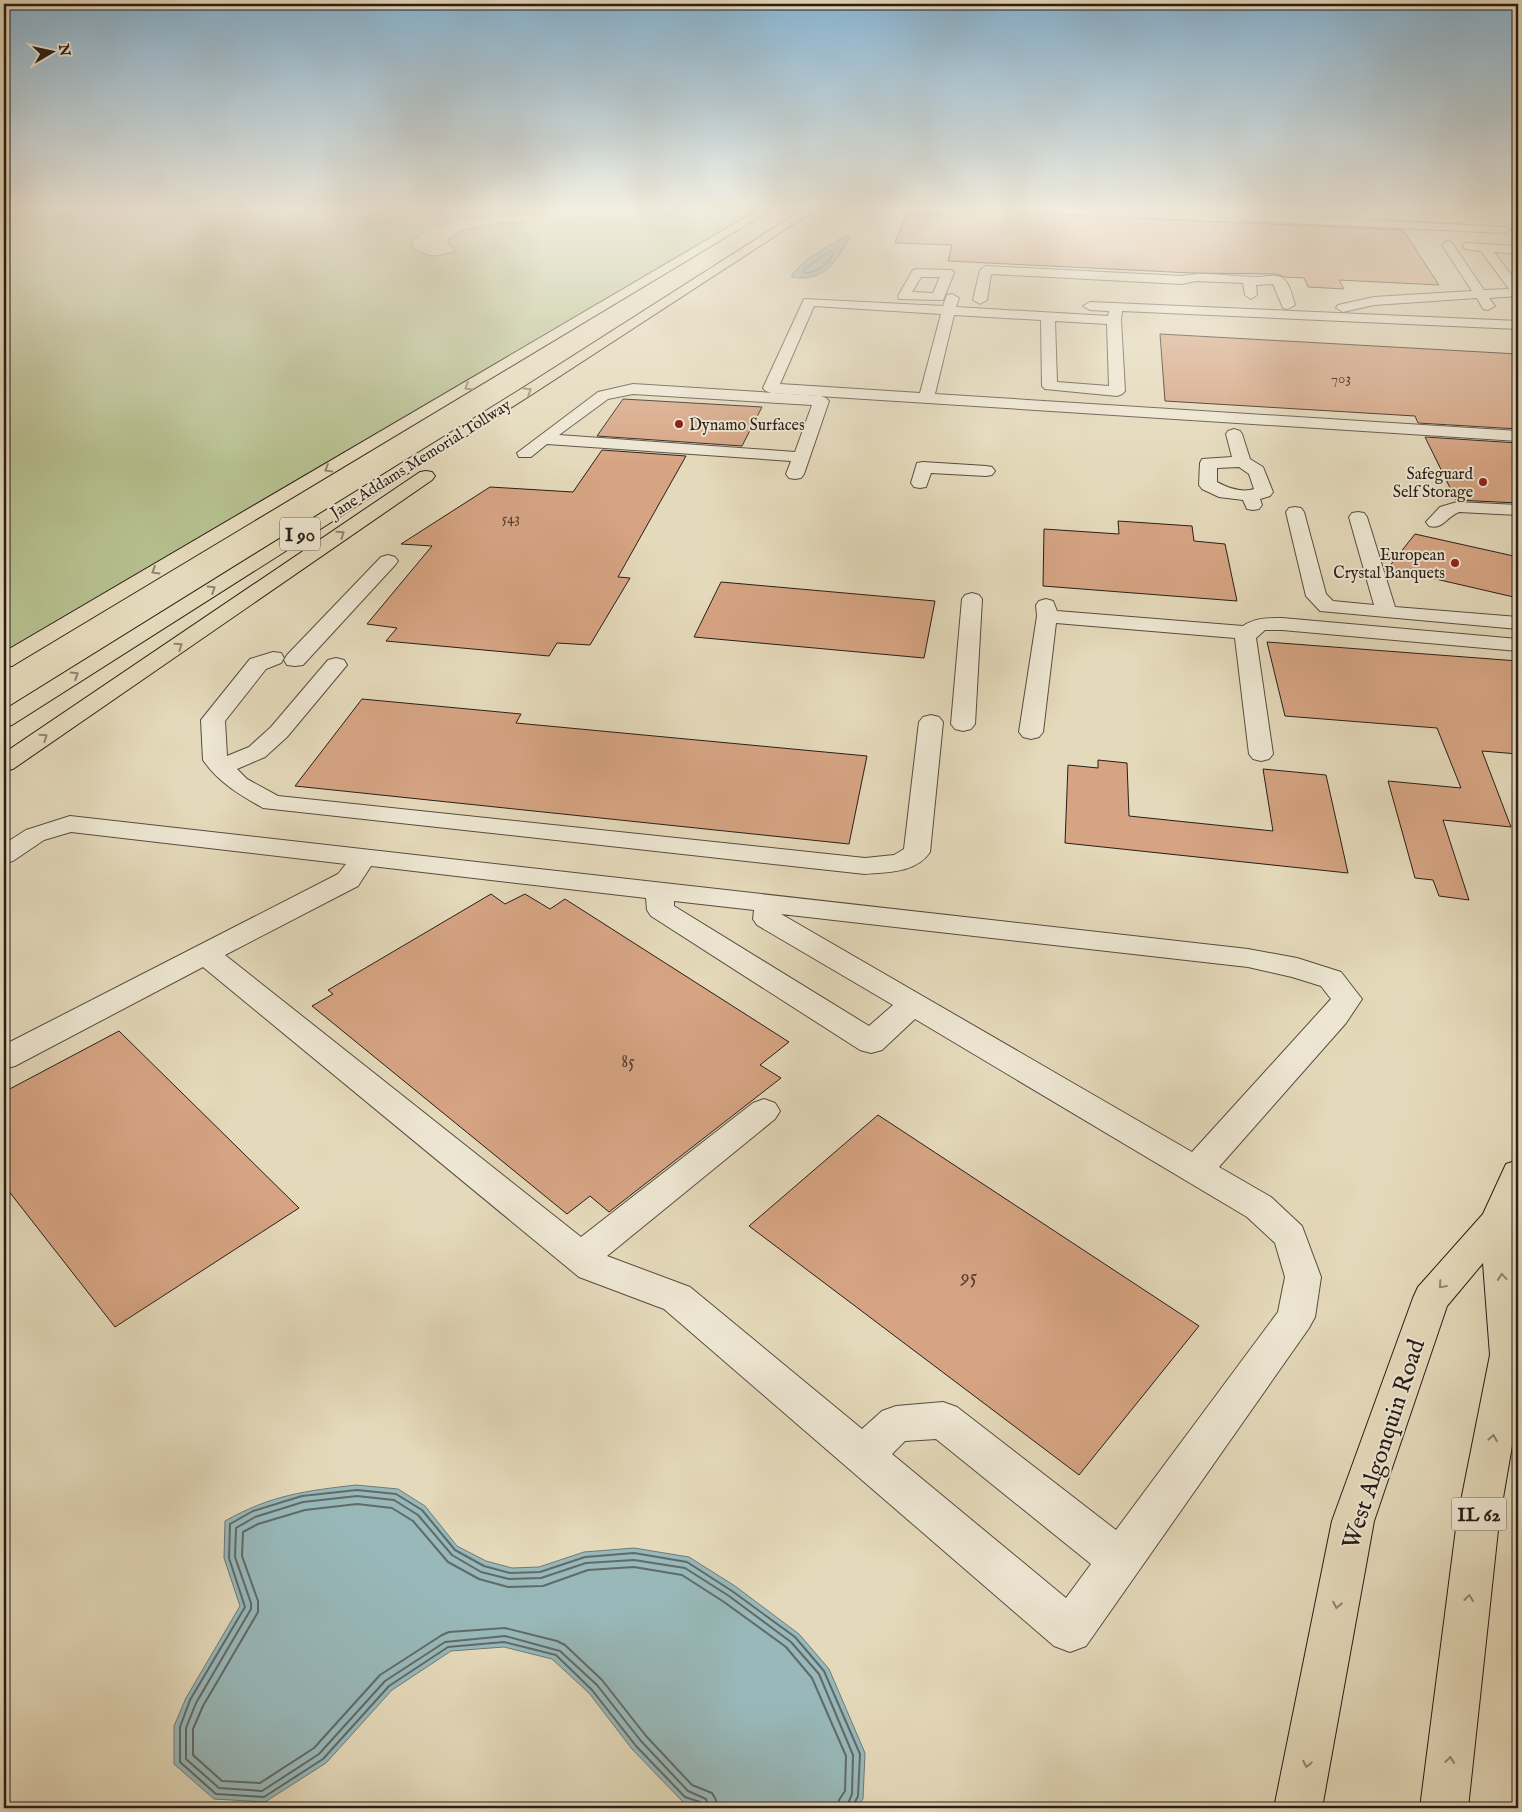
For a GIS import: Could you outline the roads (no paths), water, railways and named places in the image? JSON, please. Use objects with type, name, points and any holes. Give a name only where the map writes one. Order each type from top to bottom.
[{"type":"main road","name":"Jane Addams Memorial Tollway","points":[[4,661],[623,295]]},
{"type":"main road","name":"Jane Addams Memorial Tollway","points":[[4,720],[678,295]]},
{"type":"main road","points":[[4,764],[403,491],[587,368],[596,347]]},
{"type":"main road","name":"West Algonquin Road","points":[[1298,1808],[1353,1521],[1430,1298],[1497,1222],[1518,1173]]},
{"type":"main road","name":"West Algonquin Road","points":[[1444,1808],[1478,1521],[1509,1354],[1497,1222]]},
{"type":"lane","points":[[905,295],[904,296],[938,297],[950,304],[1050,295]]},
{"type":"lane","points":[[980,295],[980,300]]},
{"type":"lane","points":[[1048,316],[1045,386],[1117,390],[1115,313],[1098,295]]},
{"type":"lane","points":[[1251,295],[1253,302]]},
{"type":"lane","points":[[1285,295],[1288,305]]},
{"type":"lane","points":[[1480,295],[1494,313],[1504,316],[1518,315]]},
{"type":"lane","points":[[1177,310],[1174,297],[1288,305],[1336,313],[1374,301],[1486,295]]},
{"type":"lane","points":[[1436,297],[1458,324]]},
{"type":"lane","points":[[1518,325],[1458,324],[1336,313],[1177,310],[1048,316],[950,304],[809,302],[772,388],[1518,436]]},
{"type":"lane","points":[[926,398],[950,304]]},
{"type":"lane","points":[[931,379],[951,380]]},
{"type":"lane","points":[[525,453],[603,395],[633,389],[822,401],[795,474]]},
{"type":"lane","points":[[1234,434],[1242,462],[1257,470],[1264,492],[1252,502],[1224,493],[1208,485],[1208,463],[1242,462]]},
{"type":"lane","points":[[545,439],[801,457]]},
{"type":"lane","points":[[920,483],[923,467],[986,471]]},
{"type":"lane","points":[[1435,522],[1446,511],[1457,507],[1518,510]]},
{"type":"lane","points":[[1295,512],[1316,596],[1327,606],[1518,623]]},
{"type":"lane","points":[[1358,517],[1386,612]]},
{"type":"lane","points":[[388,561],[284,659],[258,664],[213,720],[215,760],[238,784],[272,803],[865,866],[901,862],[917,852],[931,722]]},
{"type":"lane","points":[[963,724],[972,599]]},
{"type":"lane","points":[[1031,732],[1046,611],[1248,633]]},
{"type":"lane","points":[[1261,754],[1245,636],[1252,628],[1263,624],[1282,624],[1518,645]]},
{"type":"lane","points":[[222,767],[257,752],[279,732],[336,664]]},
{"type":"lane","points":[[4,855],[35,835],[70,824],[1248,958],[1297,968],[1331,979],[1347,999],[1335,1016],[1195,1171]]},
{"type":"lane","points":[[4,1058],[348,880],[364,858]]},
{"type":"lane","points":[[659,892],[661,910],[871,1042],[913,1004]]},
{"type":"lane","points":[[205,954],[592,1266],[677,1298],[1070,1630],[1296,1317],[1303,1277],[1290,1236],[1259,1207],[767,919],[768,904]]},
{"type":"lane","points":[[581,1257],[764,1111]]},
{"type":"lane","points":[[862,1454],[896,1424],[943,1420],[1120,1560]]},
{"type":"water","points":[[356,1485],[398,1489],[425,1506],[457,1546],[486,1561],[512,1568],[539,1567],[584,1552],[634,1548],[689,1557],[735,1586],[799,1634],[829,1669],[865,1753],[863,1799],[856,1808],[706,1808],[683,1802],[632,1749],[589,1693],[552,1659],[504,1647],[451,1651],[392,1690],[326,1763],[265,1802],[214,1799],[174,1764],[174,1726],[186,1698],[240,1606],[224,1558],[225,1521],[273,1500],[304,1492]]},
{"type":"place","name":"Dynamo Surfaces","points":[[679,424]]},
{"type":"place","name":"Safeguard Self Storage","points":[[1483,482]]},
{"type":"place","name":"European Crystal Banquets","points":[[1455,563]]}]
